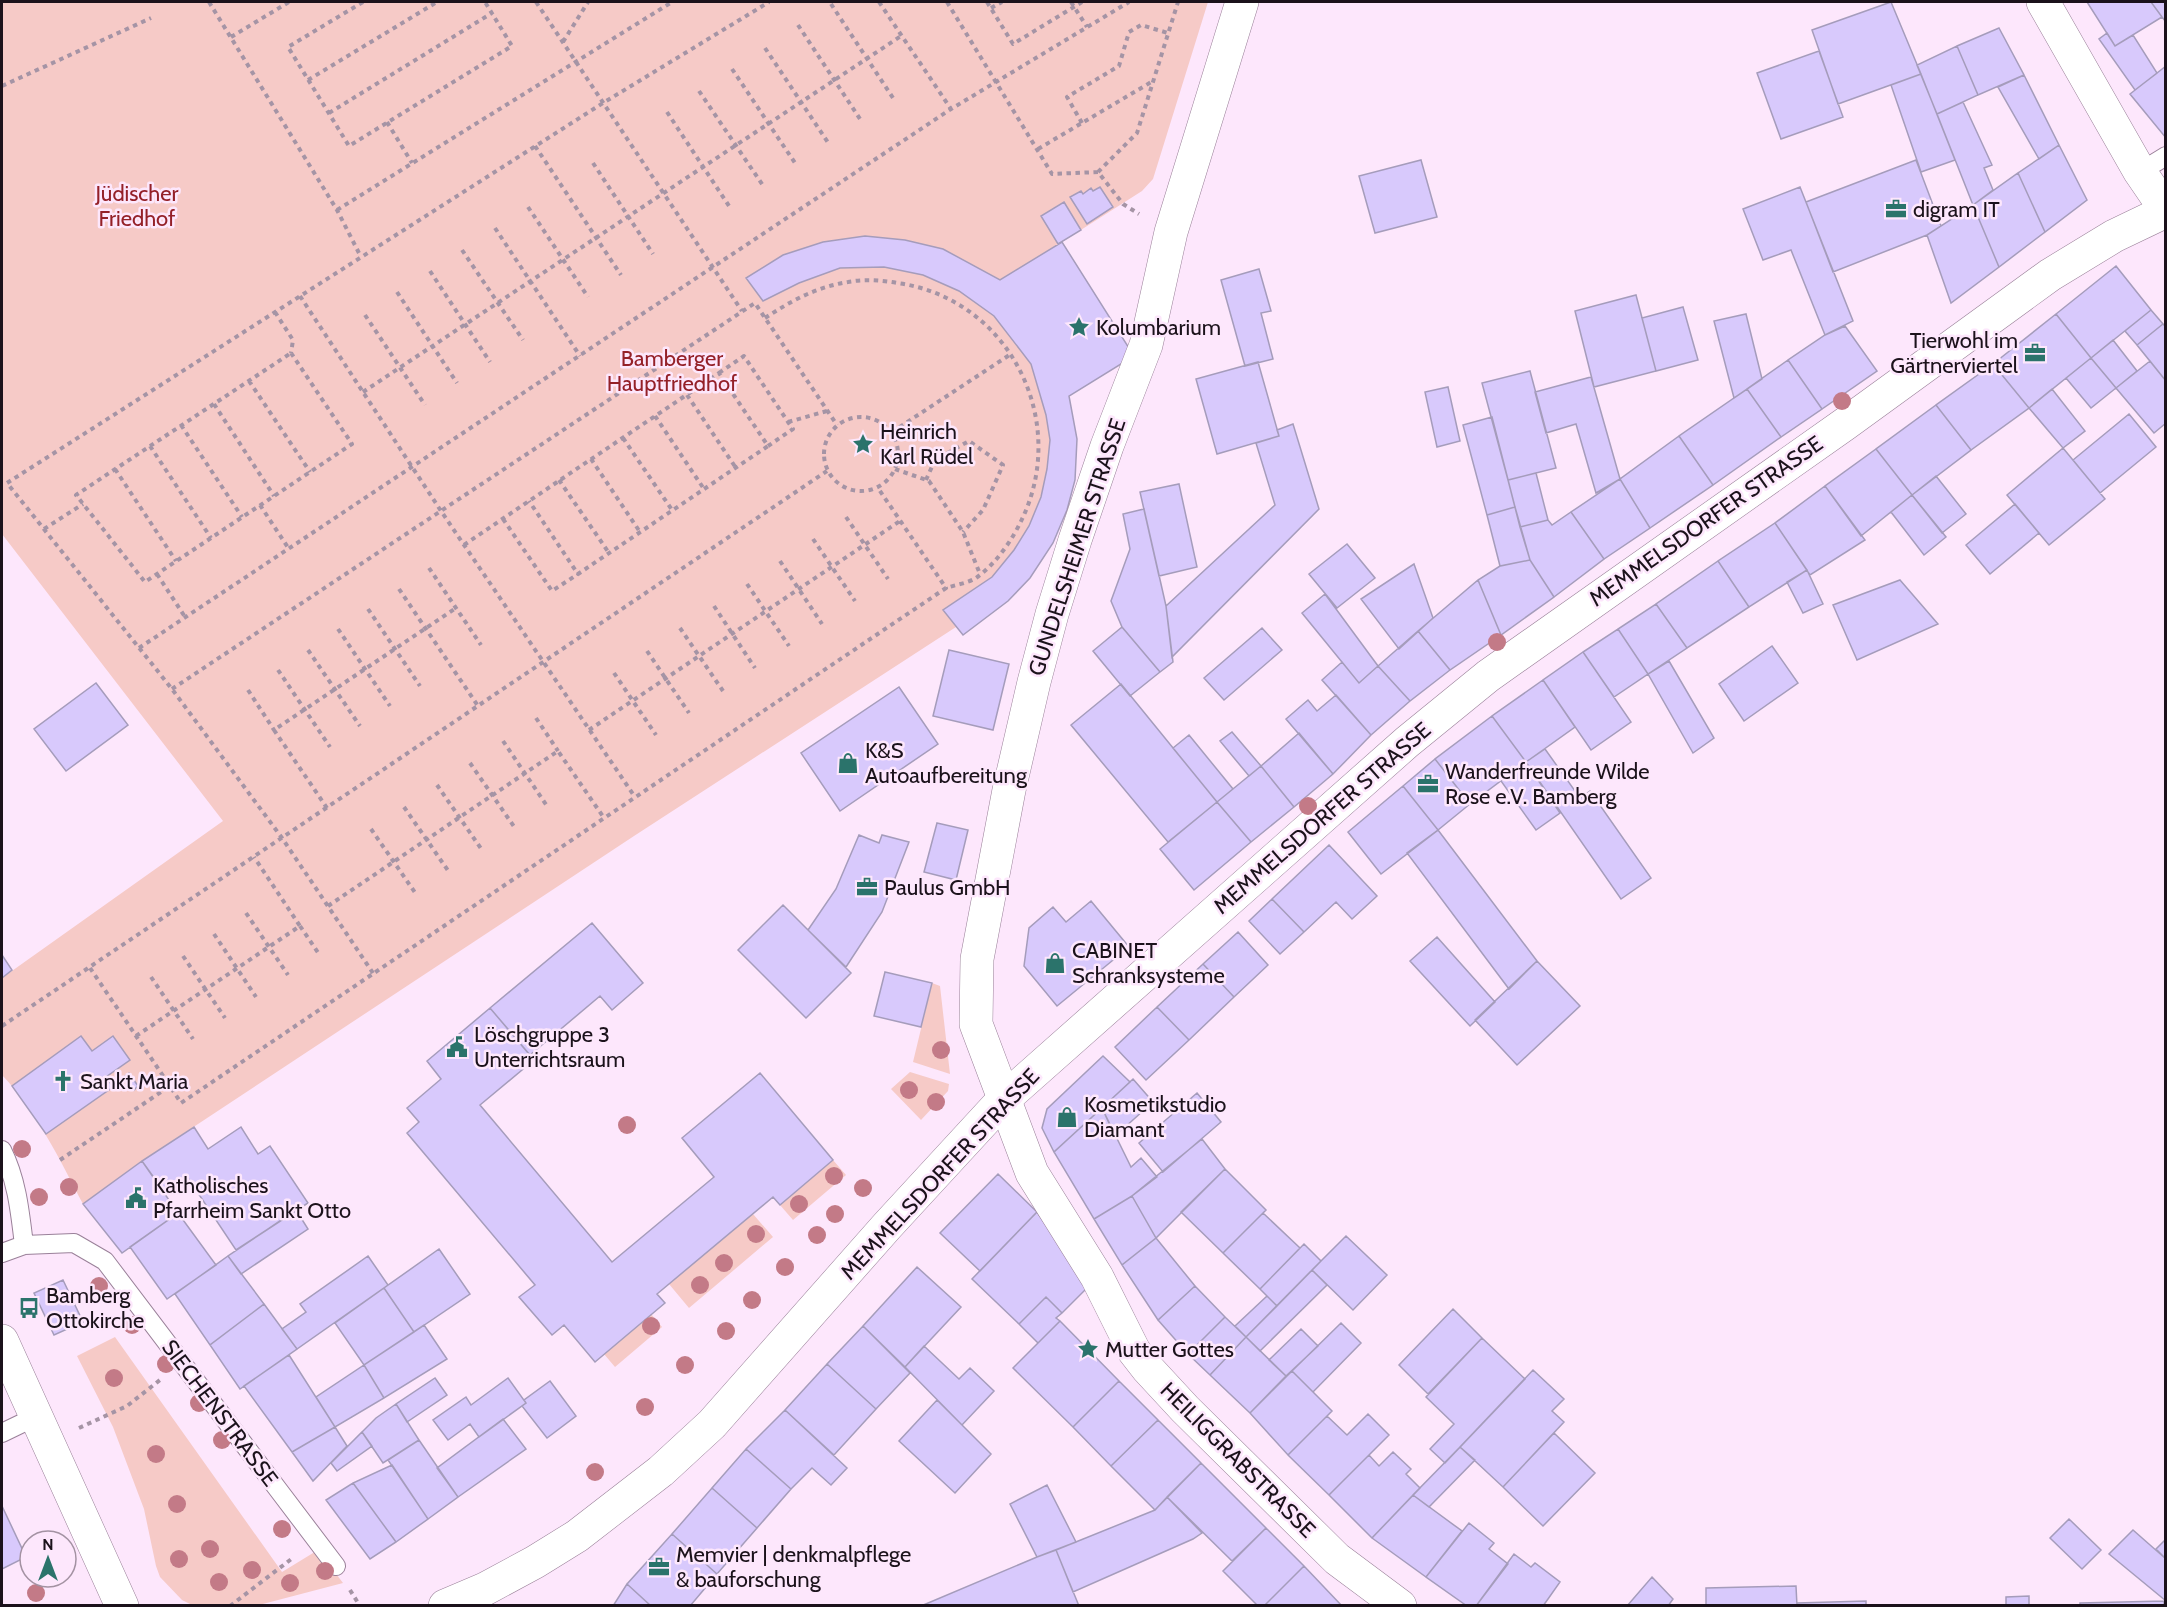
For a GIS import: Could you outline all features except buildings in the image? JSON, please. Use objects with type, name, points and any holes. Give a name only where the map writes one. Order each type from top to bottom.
[{"type":"main road","name":"GUNDELSHEIMER STRASSE","points":[[1004,1099],[976,1024],[975,1004],[977,959],[1009,790],[1052,614],[1107,446],[1146,345],[1171,232],[1242,2]]},
{"type":"main road","points":[[2043,2],[2153,164],[2166,210]]},
{"type":"main road","name":"MEMMELSDORFER STRASSE","points":[[445,1605],[484,1589],[577,1536],[660,1471],[712,1424],[887,1226],[1004,1099],[1407,742],[1488,676],[1845,424],[2050,275],[2114,236],[2166,210]]},
{"type":"main road","name":"HEILIGGRABSTRASSE","points":[[1004,1099],[1032,1173],[1097,1277],[1134,1351],[1148,1369],[1185,1409],[1337,1559],[1400,1605]]},
{"type":"main road","points":[[2,1341],[122,1605]]},
{"type":"lane","points":[[2,1150],[10,1167],[18,1198],[24,1245]]},
{"type":"lane","name":"SIECHENSTRASSE","points":[[2,1253],[24,1245],[74,1243],[105,1261],[336,1566]]},
{"type":"lane","points":[[2,1433],[41,1430]]},
{"type":"path","points":[[209,2],[337,210],[362,257]]},
{"type":"path","points":[[231,37],[289,2]]},
{"type":"path","points":[[363,2],[288,47],[349,146],[512,46],[485,2]]},
{"type":"path","points":[[309,80],[437,2]]},
{"type":"path","points":[[536,2],[742,311]]},
{"type":"path","points":[[563,42],[588,2]]},
{"type":"path","points":[[337,210],[672,2]]},
{"type":"path","points":[[373,973],[282,837],[172,689],[7,483],[603,103],[769,2]]},
{"type":"path","points":[[879,2],[951,109]]},
{"type":"path","points":[[947,2],[1053,174],[1098,172],[1137,133],[1178,2]]},
{"type":"path","points":[[987,2],[1012,44],[1082,2]]},
{"type":"path","points":[[991,8],[1002,2]]},
{"type":"path","points":[[1071,2],[1086,27]]},
{"type":"path","points":[[139,648],[951,109],[1129,2]]},
{"type":"path","points":[[831,4],[895,101]]},
{"type":"path","points":[[329,113],[492,13]]},
{"type":"path","points":[[2,86],[152,18]]},
{"type":"path","points":[[798,26],[862,122]]},
{"type":"path","points":[[1082,123],[1067,97],[1119,66],[1129,32],[1141,26],[1168,33]]},
{"type":"path","points":[[363,392],[901,36]]},
{"type":"path","points":[[765,48],[829,144]]},
{"type":"path","points":[[732,69],[797,166]]},
{"type":"path","points":[[1038,149],[1153,81]]},
{"type":"path","points":[[699,91],[764,187]]},
{"type":"path","points":[[667,112],[731,209]]},
{"type":"path","points":[[387,122],[412,163]]},
{"type":"path","points":[[535,146],[621,275]]},
{"type":"path","points":[[593,163],[653,254]]},
{"type":"path","points":[[1098,172],[1123,204]]},
{"type":"path","points":[[528,207],[588,297]]},
{"type":"path","points":[[495,228],[580,356]]},
{"type":"path","points":[[462,250],[523,340]]},
{"type":"path","points":[[430,271],[490,362]]},
{"type":"path","points":[[89,967],[181,1103],[946,588],[980,574],[998,556],[1017,531],[1030,502],[1037,472],[1039,441],[1035,411],[1026,381],[1011,354],[991,330],[968,310],[940,294],[901,283],[880,280],[850,281],[820,288],[791,301],[765,318]]},
{"type":"path","points":[[397,292],[457,383]]},
{"type":"path","points":[[300,296],[441,511],[635,797]]},
{"type":"path","points":[[172,689],[755,303],[837,425]]},
{"type":"path","points":[[275,312],[293,340],[291,352],[352,444],[145,582],[76,495],[291,352]]},
{"type":"path","points":[[365,315],[425,405]]},
{"type":"path","points":[[892,432],[1011,354]]},
{"type":"path","points":[[464,545],[503,518],[529,501],[559,480],[744,356],[793,429],[552,591],[503,518]]},
{"type":"path","points":[[719,373],[768,446]]},
{"type":"path","points":[[249,381],[310,472]]},
{"type":"path","points":[[687,395],[736,468]]},
{"type":"path","points":[[214,404],[274,496]]},
{"type":"path","points":[[788,422],[827,411]]},
{"type":"path","points":[[655,416],[704,489]]},
{"type":"path","points":[[867,417],[882,422],[892,432],[899,448],[898,464],[891,478],[878,488],[866,492],[853,492],[840,486],[827,471],[824,450],[828,436],[837,425],[851,418],[867,417]]},
{"type":"path","points":[[181,425],[242,517]]},
{"type":"path","points":[[623,438],[672,510]]},
{"type":"path","points":[[926,480],[935,460],[969,441],[1003,465],[983,510],[963,532]]},
{"type":"path","points":[[150,446],[211,538]]},
{"type":"path","points":[[591,459],[640,532]]},
{"type":"path","points":[[115,469],[176,561]]},
{"type":"path","points":[[896,470],[930,481],[963,532],[980,574]]},
{"type":"path","points":[[2,1026],[827,471]]},
{"type":"path","points":[[559,480],[609,553]]},
{"type":"path","points":[[878,488],[946,588]]},
{"type":"path","points":[[529,501],[578,574]]},
{"type":"path","points":[[44,530],[83,504]]},
{"type":"path","points":[[260,505],[289,549]]},
{"type":"path","points":[[846,517],[888,579]]},
{"type":"path","points":[[589,730],[900,521]]},
{"type":"path","points":[[813,539],[855,601]]},
{"type":"path","points":[[780,561],[822,624]]},
{"type":"path","points":[[429,568],[481,645]]},
{"type":"path","points":[[157,574],[186,617]]},
{"type":"path","points":[[747,584],[789,646]]},
{"type":"path","points":[[399,589],[478,706]]},
{"type":"path","points":[[714,606],[755,668]]},
{"type":"path","points":[[274,730],[456,608]]},
{"type":"path","points":[[368,609],[420,686]]},
{"type":"path","points":[[680,628],[723,691]]},
{"type":"path","points":[[338,629],[390,706]]},
{"type":"path","points":[[308,650],[360,726]]},
{"type":"path","points":[[647,651],[689,713]]},
{"type":"path","points":[[278,670],[330,747]]},
{"type":"path","points":[[614,673],[656,735]]},
{"type":"path","points":[[248,690],[327,807]]},
{"type":"path","points":[[536,718],[604,818]]},
{"type":"path","points":[[503,741],[547,806]]},
{"type":"path","points":[[328,906],[558,751]]},
{"type":"path","points":[[470,763],[514,828]]},
{"type":"path","points":[[437,785],[482,850]]},
{"type":"path","points":[[404,807],[449,872]]},
{"type":"path","points":[[371,829],[416,894]]},
{"type":"path","points":[[254,857],[319,954]]},
{"type":"path","points":[[246,914],[288,975]]},
{"type":"path","points":[[136,1036],[300,926]]},
{"type":"path","points":[[214,934],[256,997]]},
{"type":"path","points":[[183,956],[225,1018]]},
{"type":"path","points":[[151,976],[193,1039]]},
{"type":"path","points":[[60,1160],[170,1086]]},
{"type":"path","points":[[41,1430],[127,1406],[182,1363]]},
{"type":"path","points":[[230,1605],[316,1540]]},
{"type":"green space","name":"Bamberger Hauptfriedhof","points":[[2,2],[1208,2],[1153,179],[1142,191],[1062,242],[1134,356],[1069,396],[1077,439],[1075,480],[1067,510],[1030,578],[1008,601],[963,635],[956,627],[634,836],[142,1161],[83,1204],[37,1120],[2,1075],[2,978],[223,821],[2,534]]},
{"type":"green space","points":[[932,983],[940,986],[950,1074],[913,1062]]},
{"type":"green space","points":[[910,1072],[949,1084],[948,1091],[921,1120],[891,1089]]},
{"type":"green space","points":[[833,1160],[846,1175],[793,1220],[780,1205]]},
{"type":"green space","points":[[753,1214],[773,1237],[689,1308],[669,1284]]},
{"type":"green space","points":[[651,1314],[662,1327],[615,1367],[604,1354]]},
{"type":"green space","points":[[115,1337],[282,1572],[318,1550],[343,1583],[259,1605],[192,1605],[182,1600],[160,1577],[144,1509],[113,1427],[77,1356]]},
{"type":"place","name":"digram IT","points":[[1896,209]]},
{"type":"place","name":"Kolumbarium","points":[[1079,327]]},
{"type":"place","name":"Tierwohl im Gärtnerviertel","points":[[2035,353]]},
{"type":"place","name":"Heinrich Karl Rüdel","points":[[863,444]]},
{"type":"place","name":"K&S Autoaufbereitung","points":[[848,763]]},
{"type":"place","name":"Wanderfreunde Wilde Rose e.V. Bamberg","points":[[1428,784]]},
{"type":"place","name":"Paulus GmbH","points":[[867,887]]},
{"type":"place","name":"CABINET Schranksysteme","points":[[1055,963]]},
{"type":"place","name":"Löschgruppe 3 Unterrichtsraum","points":[[457,1047]]},
{"type":"place","name":"Sankt Maria","points":[[63,1081]]},
{"type":"place","name":"Kosmetikstudio Diamant","points":[[1067,1117]]},
{"type":"place","name":"Katholisches Pfarrheim Sankt Otto","points":[[136,1198]]},
{"type":"place","name":"Bamberg Ottokirche","points":[[29,1308]]},
{"type":"place","name":"Mutter Gottes","points":[[1088,1349]]},
{"type":"place","name":"Memvier | denkmalpflege & bauforschung","points":[[659,1567]]},
{"type":"park label","name":"Jüdischer Friedhof","points":[[137,206]]}]
